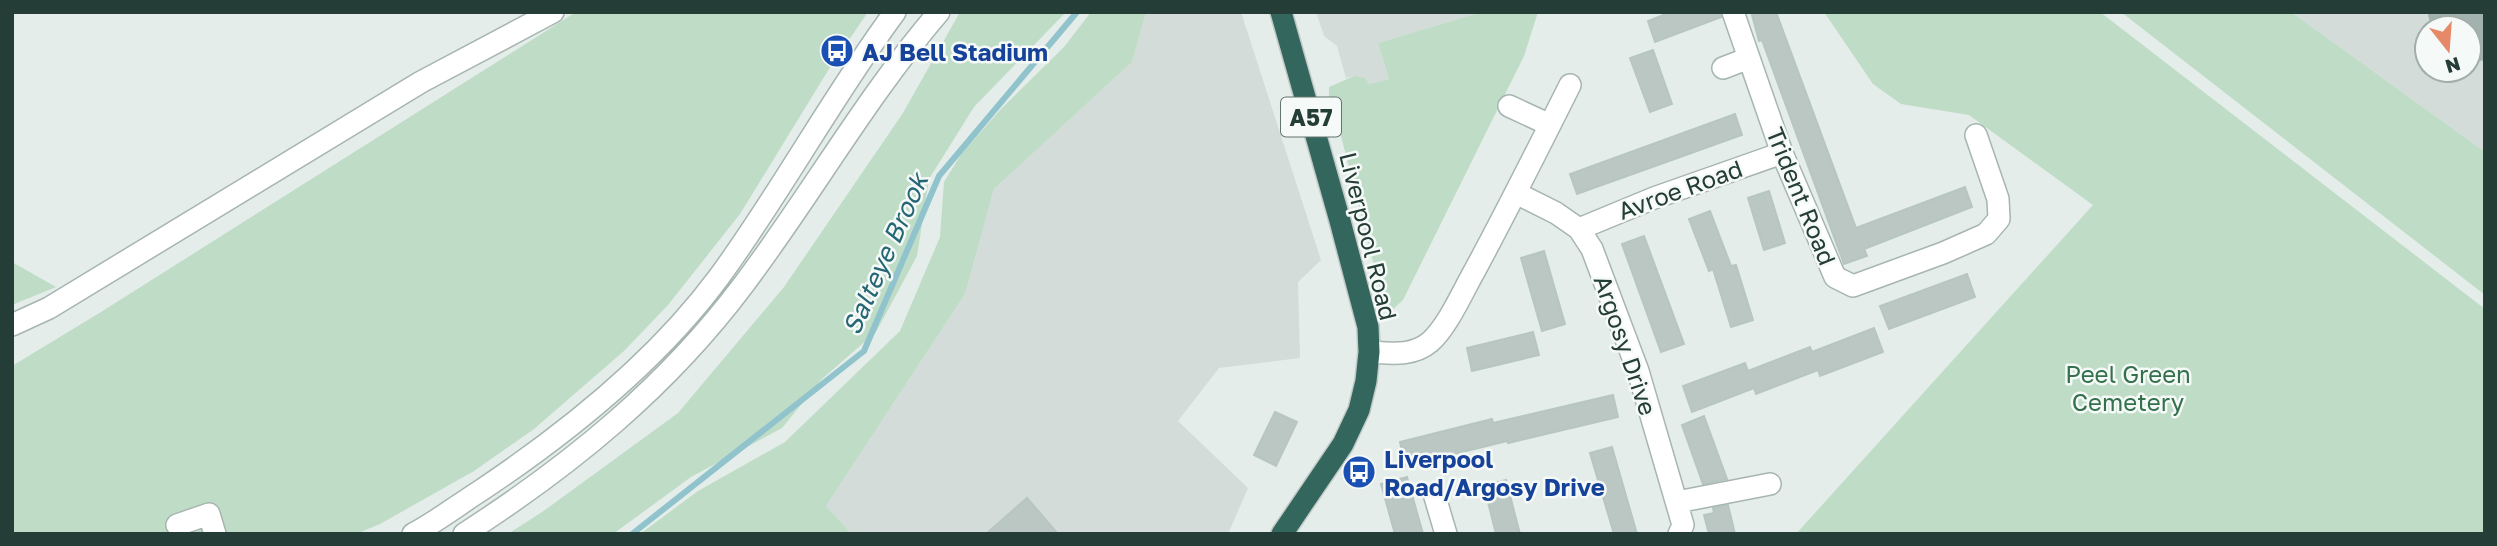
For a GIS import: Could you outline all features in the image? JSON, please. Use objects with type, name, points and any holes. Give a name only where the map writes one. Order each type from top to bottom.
[{"type":"highway","name":"Liverpool Road","points":[[1281,12],[1351,261],[1368,327],[1369,352],[1359,411],[1343,444],[1282,534]]},
{"type":"street","points":[[12,325],[49,308],[421,82],[553,12]]},
{"type":"street","points":[[413,534],[524,461],[590,412],[679,323],[718,279],[772,202],[865,53],[895,12]]},
{"type":"street","points":[[464,534],[556,472],[623,417],[686,354],[742,287],[794,215],[870,99],[939,12]]},
{"type":"street","name":"Trident Road","points":[[1733,12],[1782,153],[1835,277],[1853,286],[1943,253],[1986,233],[1999,219],[1998,199],[1976,135]]},
{"type":"street","points":[[1723,68],[1749,58]]},
{"type":"street","name":"Liverpool Road","points":[[1369,352],[1410,352],[1431,341],[1454,308],[1570,85]]},
{"type":"street","points":[[1509,106],[1550,125]]},
{"type":"street","name":"Avroe Road","points":[[1579,229],[1654,198],[1782,153]]},
{"type":"street","name":"Argosy Drive","points":[[1516,193],[1556,213],[1579,229],[1592,249],[1639,371],[1683,525],[1679,534]]},
{"type":"street","points":[[1677,502],[1770,484]]},
{"type":"street","points":[[1435,497],[1446,534]]},
{"type":"street","points":[[177,531],[212,524]]},
{"type":"shaded area","points":[[1146,12],[1241,12],[1321,260],[1298,282],[1300,358],[1219,368],[1178,421],[1248,488],[1228,534],[852,534],[826,506],[965,294],[994,189],[1132,62]]},
{"type":"shaded area","points":[[1316,12],[1482,12],[1378,43],[1389,79],[1368,84],[1354,76],[1346,78],[1337,46],[1324,36]]},
{"type":"shaded area","points":[[2291,12],[2485,12],[2485,152]]},
{"type":"green space","points":[[576,12],[868,12],[829,69],[740,214],[668,305],[624,351],[534,429],[474,471],[380,524],[356,534],[12,534],[12,366]]},
{"type":"green space","points":[[960,12],[1066,12],[974,107],[929,179],[917,256],[876,332],[822,379],[782,428],[691,477],[613,534],[508,534],[678,413],[784,287],[903,113]]},
{"type":"green space","points":[[1091,12],[1146,12],[1132,62],[994,189],[965,294],[826,506],[852,534],[640,534],[698,491],[785,442],[900,331],[940,237],[944,182],[962,153],[1001,109],[1064,47]]},
{"type":"green space","points":[[1482,12],[1538,12],[1524,56],[1403,300],[1391,311],[1382,297],[1329,98],[1329,87],[1354,76],[1365,78],[1369,84],[1389,79],[1378,43]]},
{"type":"green space","name":"Peel Green Cemetery","points":[[1824,12],[2100,12],[2485,309],[2485,534],[1796,534],[2093,205],[1969,115],[1901,104],[1873,84]]},
{"type":"green space","points":[[2121,12],[2291,12],[2485,152],[2485,295]]},
{"type":"green space","points":[[12,262],[56,287],[12,305]]},
{"type":"building","points":[[1671,12],[1720,12],[1721,17],[1655,42],[1648,21]]},
{"type":"building","points":[[1776,12],[1856,228],[1965,187],[1972,207],[1864,249],[1867,256],[1844,264],[1762,40],[1759,41],[1752,15]]},
{"type":"building","points":[[1653,50],[1672,104],[1650,112],[1630,58]]},
{"type":"building","points":[[1735,114],[1742,135],[1577,194],[1570,174]]},
{"type":"building","points":[[1769,191],[1785,243],[1764,250],[1748,198]]},
{"type":"building","points":[[1710,211],[1731,266],[1736,265],[1753,320],[1731,327],[1713,269],[1709,271],[1689,219]]},
{"type":"building","points":[[1644,236],[1684,344],[1661,352],[1622,244]]},
{"type":"building","points":[[1544,251],[1565,324],[1542,331],[1521,258]]},
{"type":"building","points":[[1967,274],[1975,297],[1889,329],[1880,306]]},
{"type":"building","points":[[1874,328],[1883,352],[1820,376],[1818,370],[1756,394],[1754,388],[1692,412],[1683,386],[1745,363],[1748,371],[1810,347],[1812,352]]},
{"type":"building","points":[[1533,332],[1539,355],[1472,371],[1467,348]]},
{"type":"building","points":[[1613,395],[1618,417],[1405,466],[1400,442],[1492,419],[1493,423]]},
{"type":"building","points":[[1275,412],[1297,422],[1276,466],[1254,455]]},
{"type":"building","points":[[1704,416],[1727,479],[1703,484],[1682,425]]},
{"type":"building","points":[[1612,447],[1637,534],[1614,534],[1590,453]]},
{"type":"building","points":[[1407,477],[1423,534],[1395,534],[1381,484]]},
{"type":"building","points":[[1506,480],[1520,534],[1496,534],[1484,486]]},
{"type":"building","points":[[1027,498],[1058,534],[986,534]]},
{"type":"building","points":[[1728,505],[1735,534],[1709,534],[1704,515],[1714,513],[1713,508]]},
{"type":"waterway","name":"Salteye Brook","points":[[632,534],[864,351],[939,176],[1077,12]]},
{"type":"taxiway","points":[[2454,12],[2485,35]]},
{"type":"place","name":"AJ Bell Stadium","points":[[837,51]]},
{"type":"place","name":"Liverpool Road/Argosy Drive","points":[[1359,472]]}]
